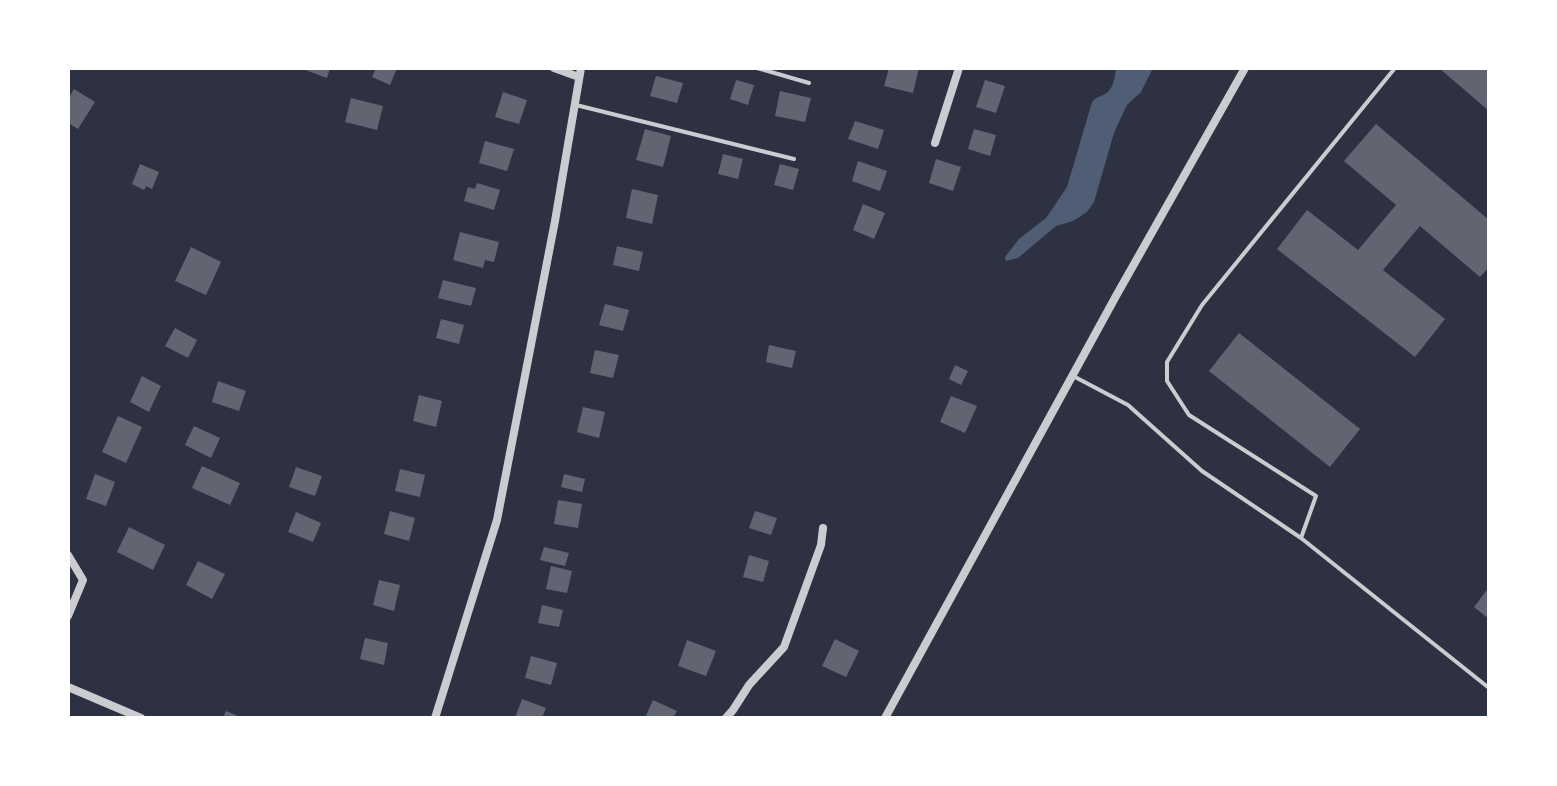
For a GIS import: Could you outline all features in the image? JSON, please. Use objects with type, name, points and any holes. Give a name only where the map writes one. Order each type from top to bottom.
[{"type":"street","points":[[435,718],[497,520],[555,221],[580,72],[554,68]]},
{"type":"street","points":[[935,143],[959,68]]},
{"type":"street","points":[[885,718],[1245,68]]},
{"type":"street","points":[[726,718],[749,685],[784,647],[821,545],[823,528]]},
{"type":"street","points":[[68,555],[83,580],[68,616]]},
{"type":"street","points":[[68,687],[141,718]]},
{"type":"lane","points":[[757,68],[809,83]]},
{"type":"lane","points":[[1301,538],[1316,496],[1189,415],[1167,381],[1167,362],[1202,305],[1395,68]]},
{"type":"lane","points":[[574,105],[794,159]]},
{"type":"lane","points":[[1073,376],[1128,405],[1202,471],[1301,538],[1489,688]]},
{"type":"water","points":[[1116,68],[1153,68],[1141,92],[1127,105],[1114,133],[1094,202],[1087,212],[1073,221],[1056,226],[1018,258],[1006,261],[1005,257],[1019,239],[1046,218],[1067,187],[1092,102],[1110,90]]},
{"type":"building","points":[[300,68],[330,68],[327,78]]},
{"type":"building","points":[[376,68],[397,68],[390,85],[372,77]]},
{"type":"building","points":[[889,68],[919,68],[913,93],[884,86]]},
{"type":"building","points":[[1439,68],[1489,68],[1489,111]]},
{"type":"building","points":[[656,76],[683,83],[677,103],[650,96]]},
{"type":"building","points":[[736,80],[754,85],[748,105],[730,99]]},
{"type":"building","points":[[985,80],[1005,86],[996,113],[976,107]]},
{"type":"building","points":[[74,89],[95,102],[78,129],[68,123],[68,99]]},
{"type":"building","points":[[780,91],[811,98],[805,122],[775,116]]},
{"type":"building","points":[[503,92],[527,100],[519,124],[495,117]]},
{"type":"building","points":[[351,98],[383,106],[377,130],[345,122]]},
{"type":"building","points":[[855,121],[884,130],[878,149],[848,139]]},
{"type":"building","points":[[1376,124],[1489,220],[1489,267],[1480,277],[1420,226],[1383,270],[1445,319],[1415,357],[1277,249],[1307,210],[1358,250],[1396,205],[1344,161]]},
{"type":"building","points":[[645,129],[671,136],[663,167],[636,160]]},
{"type":"building","points":[[974,129],[996,135],[990,156],[968,149]]},
{"type":"building","points":[[485,141],[514,149],[507,171],[479,163]]},
{"type":"building","points":[[723,154],[743,159],[738,179],[718,174]]},
{"type":"building","points":[[936,159],[961,167],[953,191],[929,183]]},
{"type":"building","points":[[858,161],[887,171],[880,191],[852,181]]},
{"type":"building","points":[[140,164],[159,172],[152,189],[146,186],[144,190],[132,184]]},
{"type":"building","points":[[780,164],[799,169],[793,190],[774,185]]},
{"type":"building","points":[[477,183],[500,190],[494,210],[464,201],[468,187],[475,189]]},
{"type":"building","points":[[632,189],[658,195],[652,224],[626,218]]},
{"type":"building","points":[[863,204],[885,213],[874,239],[853,230]]},
{"type":"building","points":[[460,232],[499,242],[494,262],[485,260],[483,268],[453,260]]},
{"type":"building","points":[[617,246],[643,252],[639,271],[613,265]]},
{"type":"building","points":[[191,247],[221,262],[206,295],[175,281]]},
{"type":"building","points":[[443,280],[476,288],[471,306],[438,298]]},
{"type":"building","points":[[605,304],[629,310],[623,331],[599,325]]},
{"type":"building","points":[[441,319],[464,325],[459,344],[436,338]]},
{"type":"building","points":[[175,328],[197,340],[188,358],[165,346]]},
{"type":"building","points":[[1239,333],[1360,429],[1330,467],[1209,371]]},
{"type":"building","points":[[769,345],[796,351],[792,368],[766,362]]},
{"type":"building","points":[[595,350],[619,355],[613,378],[590,373]]},
{"type":"building","points":[[955,365],[968,371],[961,385],[949,379]]},
{"type":"building","points":[[142,376],[161,386],[149,412],[130,402]]},
{"type":"building","points":[[218,381],[246,391],[239,411],[212,402]]},
{"type":"building","points":[[419,395],[442,401],[436,427],[413,421]]},
{"type":"building","points":[[951,396],[977,406],[965,433],[940,422]]},
{"type":"building","points":[[583,407],[605,412],[599,438],[577,432]]},
{"type":"building","points":[[118,416],[142,427],[126,463],[102,452]]},
{"type":"building","points":[[194,426],[220,438],[211,458],[185,445]]},
{"type":"building","points":[[202,466],[240,483],[230,505],[192,488]]},
{"type":"building","points":[[296,467],[322,476],[315,496],[289,487]]},
{"type":"building","points":[[400,469],[425,475],[420,497],[395,491]]},
{"type":"building","points":[[95,474],[115,482],[106,506],[86,499]]},
{"type":"building","points":[[564,474],[585,479],[582,492],[561,487]]},
{"type":"building","points":[[558,500],[582,504],[578,528],[554,524]]},
{"type":"building","points":[[390,511],[415,518],[409,541],[384,534]]},
{"type":"building","points":[[755,511],[777,518],[771,535],[749,528]]},
{"type":"building","points":[[296,512],[321,523],[313,542],[288,532]]},
{"type":"building","points":[[129,527],[165,545],[153,570],[117,552]]},
{"type":"building","points":[[544,547],[569,553],[565,566],[540,560]]},
{"type":"building","points":[[749,555],[769,561],[763,582],[743,577]]},
{"type":"building","points":[[198,561],[225,574],[212,599],[186,585]]},
{"type":"building","points":[[551,566],[572,571],[567,593],[546,589]]},
{"type":"building","points":[[379,580],[400,585],[394,611],[373,605]]},
{"type":"building","points":[[1489,587],[1489,619],[1474,607]]},
{"type":"building","points":[[542,605],[563,610],[559,627],[538,623]]},
{"type":"building","points":[[365,638],[388,643],[384,665],[360,659]]},
{"type":"building","points":[[835,639],[859,651],[846,677],[822,666]]},
{"type":"building","points":[[687,640],[716,651],[706,676],[678,666]]},
{"type":"building","points":[[531,656],[557,663],[551,685],[525,678]]},
{"type":"building","points":[[522,699],[546,708],[542,718],[515,718]]},
{"type":"building","points":[[653,700],[677,711],[673,718],[645,718]]},
{"type":"building","points":[[226,711],[243,718],[223,718]]}]
